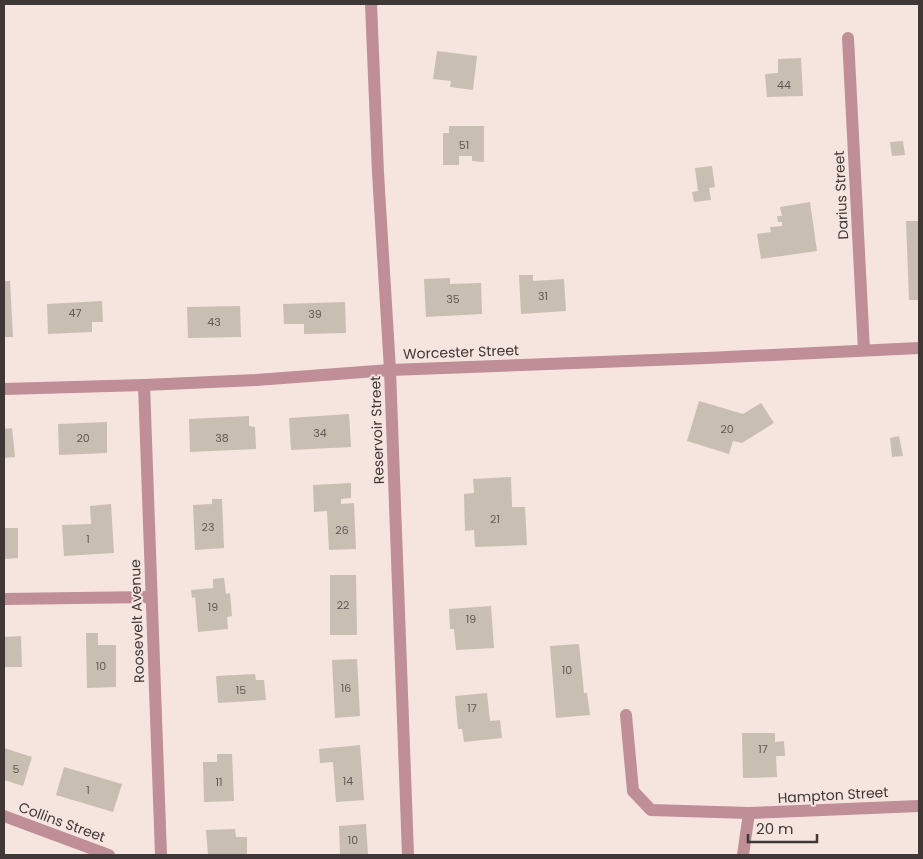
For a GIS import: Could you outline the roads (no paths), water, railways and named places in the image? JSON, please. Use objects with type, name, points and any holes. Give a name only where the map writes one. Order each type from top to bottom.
[{"type":"street","name":"Reservoir Street","points":[[371,4],[378,172],[390,370],[408,855]]},
{"type":"street","name":"Darius Street","points":[[848,38],[864,350]]},
{"type":"street","name":"Worcester Street","points":[[4,388],[144,385],[256,380],[390,370],[919,348]]},
{"type":"street","name":"Roosevelt Avenue","points":[[144,385],[161,855]]},
{"type":"street","points":[[4,599],[151,597]]},
{"type":"street","name":"Hampton Street","points":[[626,715],[633,791],[651,810],[749,814],[919,806]]},
{"type":"street","points":[[743,855],[749,814]]},
{"type":"street","name":"Collins Street","points":[[4,816],[109,855]]}]
